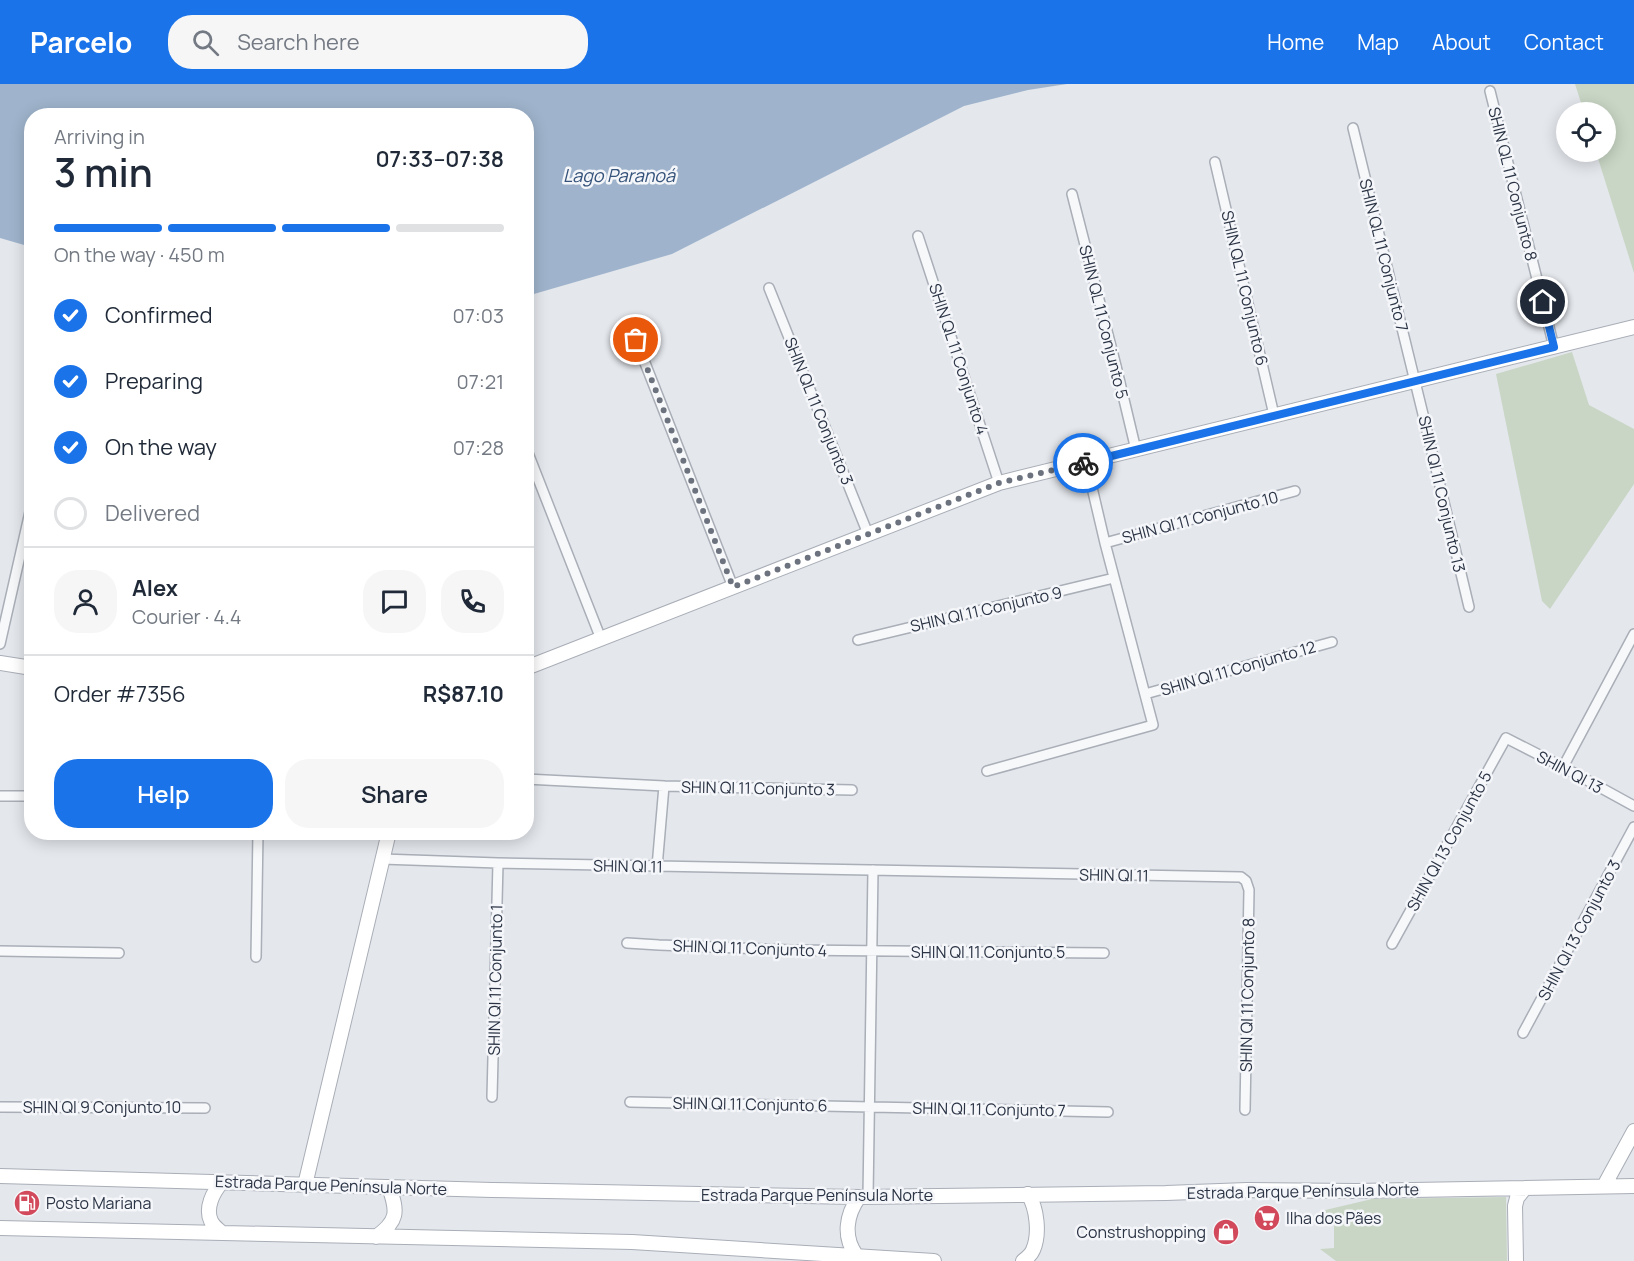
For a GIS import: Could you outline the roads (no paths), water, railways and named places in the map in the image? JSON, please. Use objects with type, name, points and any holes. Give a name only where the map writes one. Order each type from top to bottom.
[{"type":"main road","points":[[534,665],[999,483],[1634,327]]},
{"type":"main road","points":[[0,663],[24,667]]},
{"type":"main road","points":[[305,1185],[386,840]]},
{"type":"main road","points":[[1604,1186],[1634,1131]]},
{"type":"main road","points":[[1617,1162],[1619,1176],[1630,1186]]},
{"type":"main road","name":"Estrada Parque Península Norte","points":[[0,1176],[863,1197],[1630,1186]]},
{"type":"main road","points":[[222,1182],[213,1194],[210,1208],[211,1221],[222,1233]]},
{"type":"main road","points":[[376,1237],[388,1228],[394,1218],[395,1208],[389,1187]]},
{"type":"main road","points":[[1516,1261],[1515,1206],[1517,1198],[1525,1188]]},
{"type":"main road","points":[[1023,1261],[1033,1250],[1036,1238],[1034,1210],[1028,1194]]},
{"type":"main road","points":[[856,1255],[850,1248],[848,1227],[853,1205],[863,1197]]},
{"type":"main road","points":[[0,1228],[632,1242],[934,1261]]},
{"type":"street","name":"SHIN QL 11 Conjunto 8","points":[[1490,91],[1554,347]]},
{"type":"street","name":"SHIN QL 11 Conjunto 7","points":[[1353,128],[1416,381]]},
{"type":"street","name":"SHIN QL 11 Conjunto 6","points":[[1215,162],[1274,415]]},
{"type":"street","name":"SHIN QL 11 Conjunto 5","points":[[1072,194],[1136,450]]},
{"type":"street","name":"SHIN QL 11 Conjunto 4","points":[[918,236],[999,483]]},
{"type":"street","name":"SHIN QL 11 Conjunto 3","points":[[770,288],[868,534]]},
{"type":"street","points":[[636,340],[733,587]]},
{"type":"street","name":"SHIN QI 11 Conjunto 13","points":[[1416,381],[1469,608]]},
{"type":"street","points":[[987,771],[1153,725],[1086,462]]},
{"type":"street","points":[[534,468],[601,639]]},
{"type":"street","name":"SHIN QI 11 Conjunto 10","points":[[1105,543],[1295,491]]},
{"type":"street","points":[[0,644],[24,539]]},
{"type":"street","name":"SHIN QI 11 Conjunto 9","points":[[858,639],[1114,578]]},
{"type":"street","points":[[1563,767],[1634,634]]},
{"type":"street","name":"SHIN QI 11 Conjunto 12","points":[[1145,694],[1332,642]]},
{"type":"street","name":"SHIN QI 13","points":[[1506,738],[1634,806]]},
{"type":"street","name":"SHIN QI 13 Conjunto 5","points":[[1392,944],[1506,738]]},
{"type":"street","name":"SHIN QI 11 Conjunto 3","points":[[534,779],[664,786],[852,790]]},
{"type":"street","points":[[657,867],[664,786]]},
{"type":"street","points":[[0,796],[24,796]]},
{"type":"street","name":"SHIN QI 13 Conjunto 3","points":[[1523,1033],[1634,827]]},
{"type":"street","points":[[256,957],[258,840]]},
{"type":"street","name":"SHIN QI 11","points":[[382,859],[657,867],[1241,877],[1245,881]]},
{"type":"street","name":"SHIN QI 11 Conjunto 1","points":[[492,1097],[498,863]]},
{"type":"street","points":[[863,1197],[870,1107],[873,870]]},
{"type":"street","name":"SHIN QI 11 Conjunto 8","points":[[1245,881],[1249,890],[1245,1110]]},
{"type":"street","name":"SHIN QI 11 Conjunto 4","points":[[627,943],[872,951]]},
{"type":"street","points":[[0,951],[118,953]]},
{"type":"street","name":"SHIN QI 11 Conjunto 5","points":[[872,951],[1104,953]]},
{"type":"street","name":"SHIN QI 11 Conjunto 6","points":[[630,1102],[870,1107]]},
{"type":"street","name":"SHIN QI 9 Conjunto 10","points":[[0,1107],[205,1108]]},
{"type":"street","name":"SHIN QI 11 Conjunto 7","points":[[870,1107],[1108,1112]]},
{"type":"water","name":"Lago Paranoá","points":[[0,84],[1067,84],[1028,90],[964,106],[672,254],[534,294],[534,108],[24,108],[24,245],[0,238]]},
{"type":"place","name":"Posto Mariana","points":[[27,1203]]},
{"type":"place","name":"Ilha dos Pães","points":[[1267,1218]]},
{"type":"place","name":"Construshopping","points":[[1226,1232]]}]
